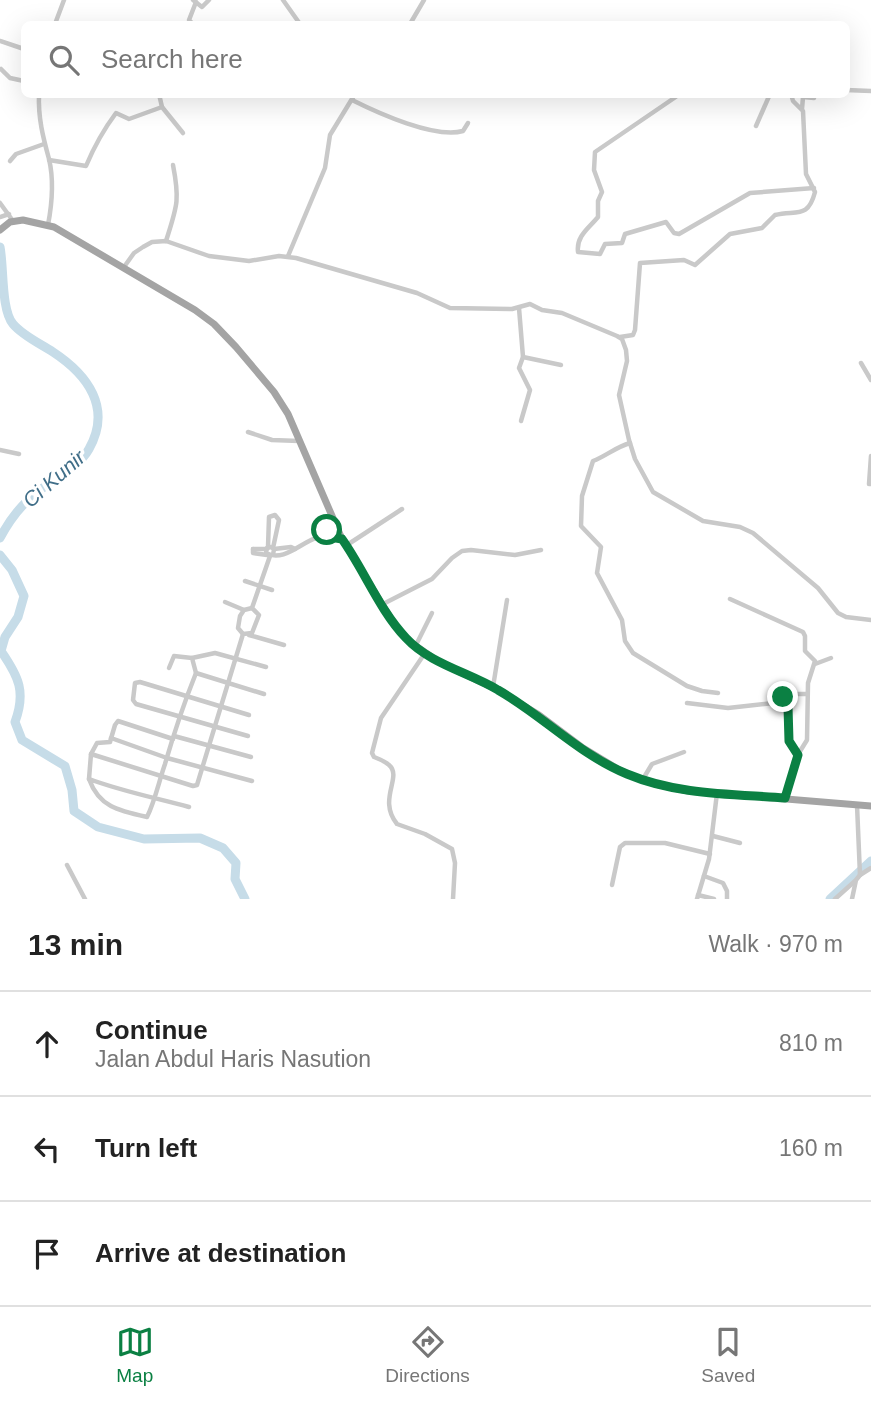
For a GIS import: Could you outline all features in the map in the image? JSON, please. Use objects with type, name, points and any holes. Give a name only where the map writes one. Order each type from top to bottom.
[{"type":"main road","points":[[0,230],[11,220],[48,225],[124,267],[214,324],[274,392],[288,414],[345,542],[396,627],[425,653],[493,687],[626,774],[672,789],[871,806]]},
{"type":"street","points":[[56,21],[64,0]]},
{"type":"street","points":[[190,21],[195,1],[203,7],[209,0]]},
{"type":"street","points":[[283,0],[298,21]]},
{"type":"street","points":[[412,21],[424,0]]},
{"type":"street","points":[[0,41],[21,48]]},
{"type":"street","points":[[1,69],[10,78],[21,80]]},
{"type":"street","points":[[850,90],[871,91]]},
{"type":"street","points":[[39,98],[39,118],[49,160],[52,197],[48,225]]},
{"type":"street","points":[[160,98],[162,107],[183,133]]},
{"type":"street","points":[[288,257],[325,168],[330,135],[352,98]]},
{"type":"street","points":[[355,98],[409,124],[434,131],[463,131],[468,123]]},
{"type":"street","points":[[674,98],[595,152],[594,170],[602,192],[598,201],[598,217],[582,234],[577,246],[578,252],[600,254],[605,244],[622,243],[625,234],[666,222],[675,234],[679,234],[753,192],[814,188]]},
{"type":"street","points":[[756,126],[768,98]]},
{"type":"street","points":[[792,98],[802,109]]},
{"type":"street","points":[[124,267],[134,253],[152,242],[166,241],[209,256],[249,261],[288,257],[417,293],[446,307],[519,308],[530,304],[542,310],[562,313],[619,337],[634,334],[640,263],[684,260],[695,265],[730,234],[762,228],[771,217],[779,214],[805,212],[815,196],[814,188],[806,174],[803,98]]},
{"type":"street","points":[[49,160],[86,166],[94,145],[103,136],[115,114],[129,118],[162,107]]},
{"type":"street","points":[[10,161],[16,154],[44,144]]},
{"type":"street","points":[[166,241],[178,201],[173,165]]},
{"type":"street","points":[[0,202],[11,220]]},
{"type":"street","points":[[0,217],[11,220]]},
{"type":"street","points":[[519,308],[523,357],[519,368],[530,395],[521,421]]},
{"type":"street","points":[[619,337],[626,350],[627,361],[619,395],[635,459],[653,492],[703,521],[740,527],[753,533],[818,588],[838,613],[846,617],[871,620]]},
{"type":"street","points":[[523,357],[561,365]]},
{"type":"street","points":[[861,363],[871,380]]},
{"type":"street","points":[[248,432],[272,440],[300,441]]},
{"type":"street","points":[[630,443],[593,461],[582,496],[581,526],[601,547],[597,573],[622,620],[625,641],[635,654],[687,686],[718,693]]},
{"type":"street","points":[[0,450],[19,454]]},
{"type":"street","points":[[871,456],[871,484]]},
{"type":"street","points":[[324,536],[345,542],[402,509]]},
{"type":"street","points":[[252,608],[260,586],[279,520],[275,515],[269,517],[270,551]]},
{"type":"street","points":[[270,551],[291,547],[295,549],[324,536],[334,521]]},
{"type":"street","points":[[383,604],[432,579],[462,551],[515,555],[541,550]]},
{"type":"street","points":[[245,581],[272,590]]},
{"type":"street","points":[[730,599],[803,632],[806,636],[805,651],[815,661],[808,683],[808,733],[785,798]]},
{"type":"street","points":[[493,687],[507,600]]},
{"type":"street","points":[[225,602],[244,610],[252,608],[258,612],[259,618],[254,632],[246,634]]},
{"type":"street","points":[[244,610],[238,624],[239,630],[284,645]]},
{"type":"street","points":[[416,645],[432,613]]},
{"type":"street","points":[[92,754],[197,785],[236,657],[246,634]]},
{"type":"street","points":[[169,667],[174,656],[192,658],[211,653],[236,657],[266,667]]},
{"type":"street","points":[[425,653],[381,719],[372,753],[392,768],[394,779],[388,801],[394,820],[452,849],[455,863],[453,899]]},
{"type":"street","points":[[192,658],[196,673],[173,737],[148,816],[104,804],[93,790],[89,779],[95,745],[109,743],[115,725],[120,721],[173,737],[251,757]]},
{"type":"street","points":[[815,664],[831,659]]},
{"type":"street","points":[[196,673],[264,694]]},
{"type":"street","points":[[248,736],[135,703],[135,683],[139,681],[249,715]]},
{"type":"street","points":[[783,702],[784,694],[807,694]]},
{"type":"street","points":[[687,703],[727,708],[783,702]]},
{"type":"street","points":[[783,702],[788,707],[789,741],[798,755]]},
{"type":"street","points":[[111,738],[202,770],[252,781]]},
{"type":"street","points":[[643,779],[652,764],[684,752]]},
{"type":"street","points":[[89,779],[189,807]]},
{"type":"street","points":[[714,899],[697,897],[710,853],[717,792]]},
{"type":"street","points":[[852,899],[859,872],[857,805]]},
{"type":"street","points":[[713,836],[740,843]]},
{"type":"street","points":[[612,885],[620,847],[625,843],[665,843],[710,853]]},
{"type":"street","points":[[67,865],[85,899]]},
{"type":"street","points":[[859,872],[871,869]]},
{"type":"street","points":[[704,876],[723,883],[727,899]]},
{"type":"street","points":[[835,899],[856,880]]},
{"type":"waterway","name":"Ci Kunir","points":[[0,247],[9,317],[22,332],[77,371],[93,394],[98,420],[85,455],[28,500],[12,518],[0,538]]},
{"type":"waterway","name":"Ci Kunir","points":[[0,555],[12,570],[24,596],[18,617],[5,637],[1,651],[19,685],[20,702],[15,722],[22,740],[65,766],[72,790],[74,811],[98,827],[144,839],[200,838],[223,848],[236,863],[235,879],[245,899]]},
{"type":"waterway","points":[[830,899],[871,861]]},
{"type":"route","points":[[327,530],[324,536],[342,539],[354,555],[396,627],[409,641],[439,662],[496,689],[539,715],[583,748],[626,774],[655,785],[688,791],[785,798],[798,755],[789,741],[788,707],[783,702],[783,697]]}]
